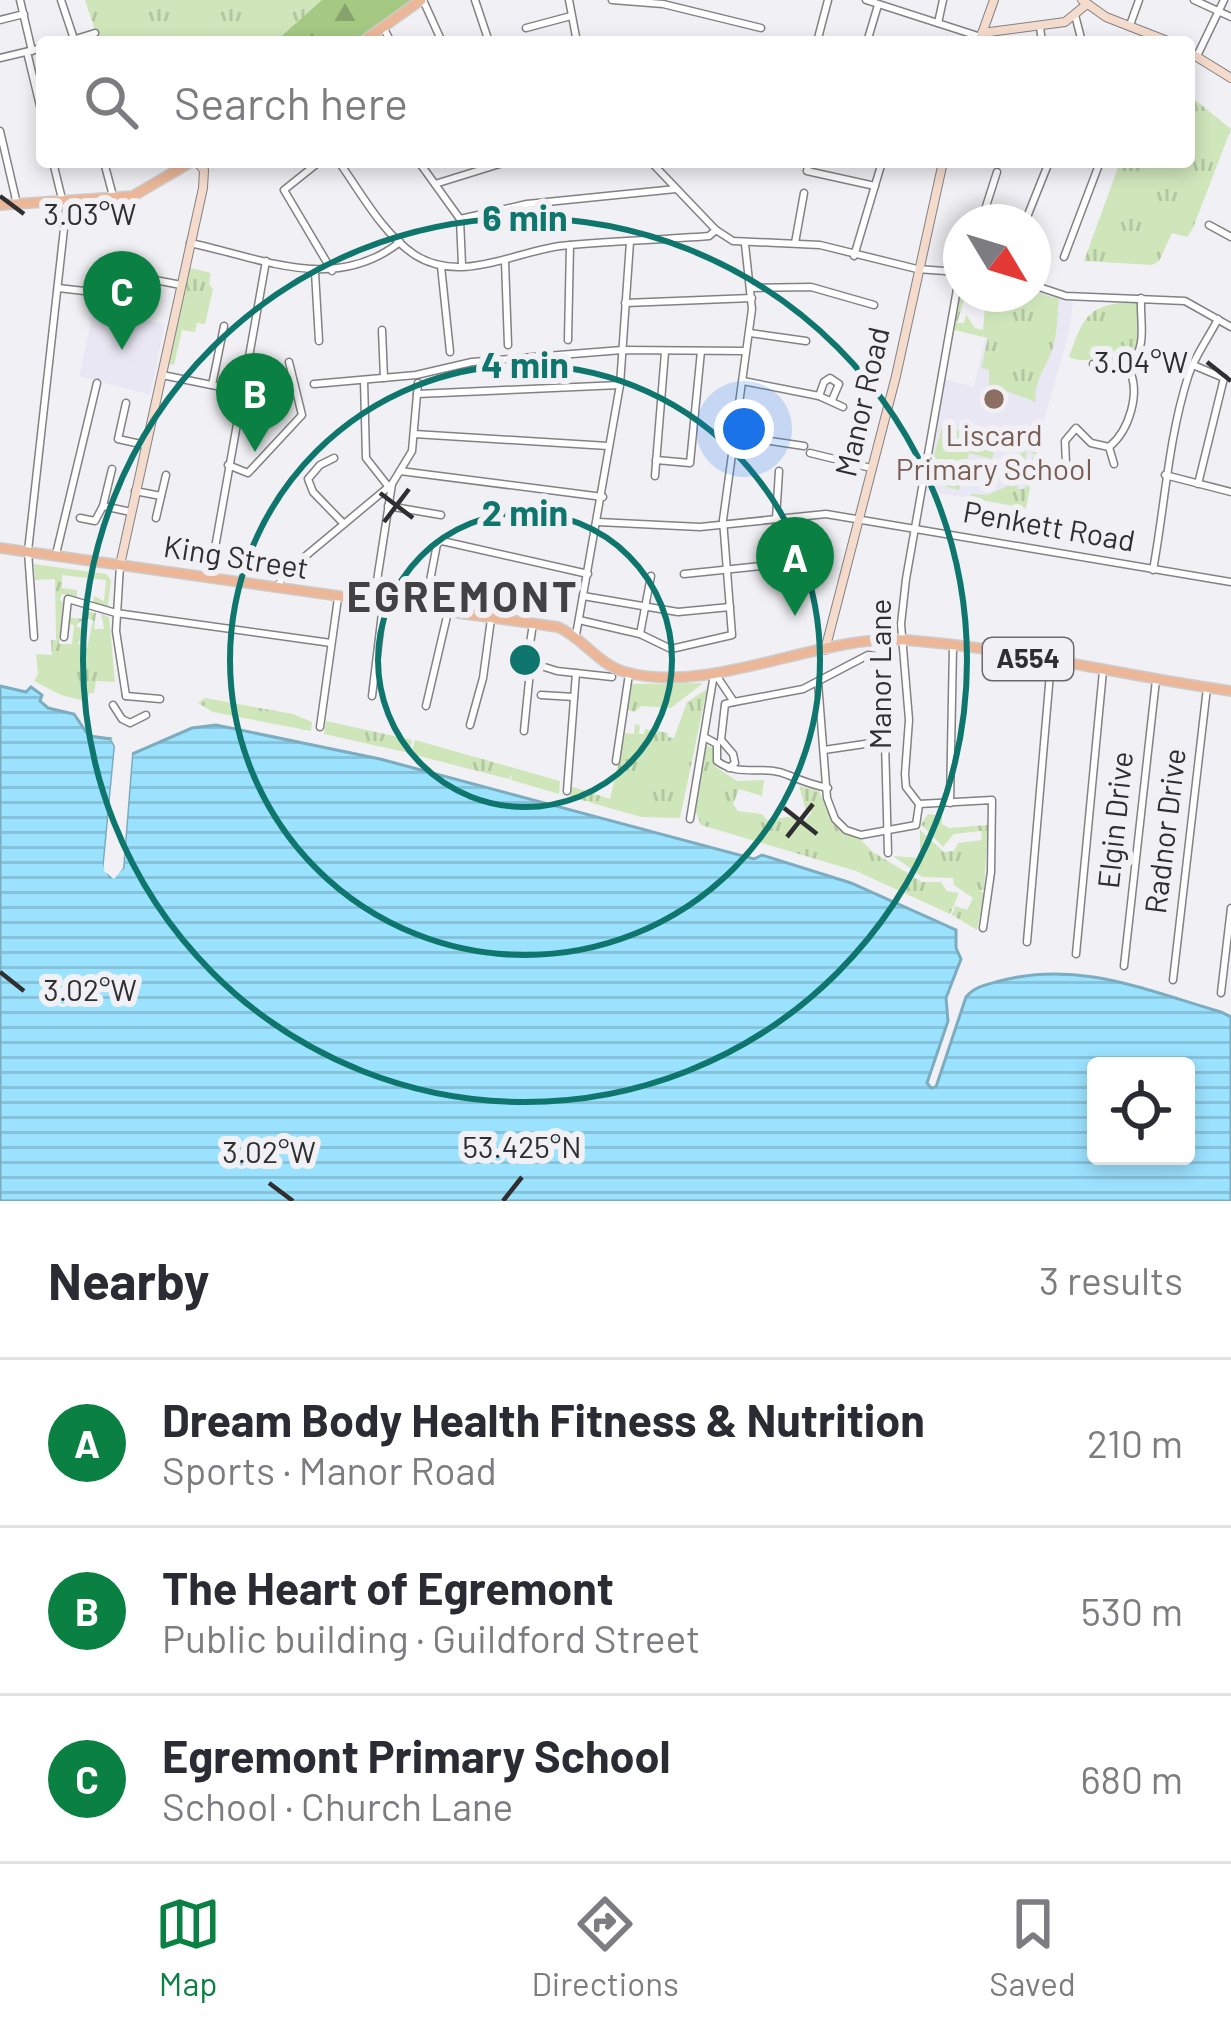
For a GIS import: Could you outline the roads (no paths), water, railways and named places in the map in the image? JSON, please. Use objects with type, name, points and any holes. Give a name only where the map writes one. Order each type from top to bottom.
[{"type":"main road","points":[[370,36],[422,0]]},
{"type":"main road","points":[[980,36],[994,0]]},
{"type":"main road","points":[[986,36],[1065,22],[1084,2],[1155,36]]},
{"type":"main road","points":[[1195,55],[1231,77]]},
{"type":"main road","points":[[0,205],[113,200],[139,194],[184,168]]},
{"type":"main road","points":[[198,168],[204,176]]},
{"type":"main road","points":[[120,565],[207,168]]},
{"type":"main road","name":"Manor Road","points":[[825,651],[873,468],[942,168]]},
{"type":"main road","name":"A554","points":[[0,548],[120,565]]},
{"type":"main road","name":"King Street","points":[[120,565],[558,626],[576,634],[614,673]]},
{"type":"main road","name":"A554","points":[[614,673],[715,672],[902,640],[1231,691]]},
{"type":"street","points":[[20,0],[36,82]]},
{"type":"street","points":[[61,0],[71,36]]},
{"type":"street","points":[[422,0],[439,36]]},
{"type":"street","points":[[476,0],[487,36]]},
{"type":"street","points":[[569,0],[576,36]]},
{"type":"street","points":[[612,0],[663,4],[761,28]]},
{"type":"street","points":[[819,36],[828,0]]},
{"type":"street","points":[[866,0],[977,36]]},
{"type":"street","points":[[938,22],[943,0]]},
{"type":"street","points":[[1130,26],[1139,0]]},
{"type":"street","points":[[1194,0],[1231,17]]},
{"type":"street","points":[[1195,51],[1224,0]]},
{"type":"street","points":[[869,36],[879,4]]},
{"type":"street","points":[[0,20],[24,14]]},
{"type":"street","points":[[1075,15],[1080,36]]},
{"type":"street","points":[[526,28],[572,16]]},
{"type":"street","points":[[383,27],[388,36]]},
{"type":"street","points":[[1040,27],[1041,36]]},
{"type":"street","points":[[86,36],[95,33]]},
{"type":"street","points":[[0,58],[36,50]]},
{"type":"street","points":[[0,131],[17,204]]},
{"type":"street","points":[[34,637],[28,551],[65,202],[55,168]]},
{"type":"street","points":[[105,168],[113,200]]},
{"type":"street","points":[[312,168],[284,190],[332,271]]},
{"type":"street","points":[[344,168],[400,242],[417,256],[441,265],[505,260],[571,245],[709,236],[716,230]]},
{"type":"street","points":[[423,168],[460,219],[462,265]]},
{"type":"street","points":[[435,184],[487,168]]},
{"type":"street","points":[[657,168],[716,230],[733,241],[820,245],[854,256],[943,271]]},
{"type":"street","points":[[812,168],[875,186]]},
{"type":"street","points":[[854,256],[880,168]]},
{"type":"street","points":[[1032,204],[1047,168]]},
{"type":"street","points":[[1064,257],[1098,168]]},
{"type":"street","points":[[987,204],[998,172]]},
{"type":"street","points":[[460,219],[527,204],[678,188]]},
{"type":"street","points":[[795,243],[804,193]]},
{"type":"street","points":[[800,215],[811,218]]},
{"type":"street","points":[[1209,226],[1231,237]]},
{"type":"street","points":[[190,243],[315,272],[368,262],[400,242]]},
{"type":"street","points":[[576,634],[620,385],[630,242]]},
{"type":"street","points":[[579,620],[640,634],[670,649],[732,635],[724,525],[752,298],[745,244]]},
{"type":"street","points":[[568,340],[571,245]]},
{"type":"street","points":[[505,260],[508,345]]},
{"type":"street","points":[[209,577],[266,261]]},
{"type":"street","points":[[441,265],[450,352]]},
{"type":"street","points":[[315,272],[319,340]]},
{"type":"street","points":[[150,279],[181,285]]},
{"type":"street","points":[[751,288],[811,287],[874,305]]},
{"type":"street","points":[[58,289],[93,292]]},
{"type":"street","points":[[1051,291],[1066,296],[1185,301],[1231,326]]},
{"type":"street","points":[[625,303],[752,298]]},
{"type":"street","points":[[1129,368],[1145,337],[1141,298]]},
{"type":"street","name":"Manor Lane","points":[[920,804],[906,787],[909,720],[902,640],[906,579],[954,312]]},
{"type":"street","points":[[1153,569],[1164,511],[1164,475],[1193,365],[1218,319]]},
{"type":"street","points":[[212,385],[224,326]]},
{"type":"street","points":[[382,330],[384,378]]},
{"type":"street","points":[[749,333],[806,341]]},
{"type":"street","points":[[314,384],[384,378],[472,362],[622,350],[745,351]]},
{"type":"street","points":[[656,460],[691,463],[701,351]]},
{"type":"street","points":[[655,476],[665,352]]},
{"type":"street","points":[[228,465],[248,473],[302,415],[289,362]]},
{"type":"street","points":[[1093,364],[1129,368]]},
{"type":"street","points":[[1193,365],[1224,378],[1198,484]]},
{"type":"street","points":[[1109,447],[1122,434],[1134,395],[1136,386],[1129,368]]},
{"type":"street","points":[[160,375],[241,391]]},
{"type":"street","points":[[819,396],[830,379],[838,384],[832,400]]},
{"type":"street","points":[[364,380],[366,458],[390,485],[372,696]]},
{"type":"street","points":[[743,382],[819,396],[843,407]]},
{"type":"street","points":[[56,555],[98,383]]},
{"type":"street","points":[[278,587],[284,574],[390,485],[400,471],[412,451],[418,383]]},
{"type":"street","points":[[417,394],[620,385]]},
{"type":"street","points":[[126,403],[118,439],[145,445]]},
{"type":"street","points":[[1073,418],[1091,443],[1109,447]]},
{"type":"street","points":[[1066,464],[1065,441],[1076,428]]},
{"type":"street","points":[[414,434],[609,446]]},
{"type":"street","points":[[735,436],[804,446]]},
{"type":"street","points":[[1109,447],[1114,464]]},
{"type":"street","points":[[811,453],[873,468]]},
{"type":"street","points":[[334,458],[308,479],[344,524]]},
{"type":"street","points":[[80,518],[95,521],[112,469]]},
{"type":"street","points":[[400,471],[603,497]]},
{"type":"street","points":[[776,519],[779,471]]},
{"type":"street","points":[[156,518],[166,475]]},
{"type":"street","points":[[1164,475],[1231,492]]},
{"type":"street","points":[[135,491],[161,496]]},
{"type":"street","points":[[103,506],[131,512]]},
{"type":"street","points":[[388,506],[441,514]]},
{"type":"street","name":"Penkett Road","points":[[598,522],[672,528],[826,514],[1231,581]]},
{"type":"street","points":[[424,610],[437,544],[442,542],[587,574]]},
{"type":"street","points":[[120,565],[116,613],[126,696]]},
{"type":"street","points":[[684,574],[761,566]]},
{"type":"street","points":[[640,634],[651,576]]},
{"type":"street","points":[[584,596],[678,612],[730,607]]},
{"type":"street","points":[[320,727],[338,598]]},
{"type":"street","points":[[64,638],[68,599],[116,613],[331,643]]},
{"type":"street","points":[[426,706],[448,612]]},
{"type":"street","points":[[470,724],[483,678],[491,619]]},
{"type":"street","points":[[533,624],[529,650],[535,664]]},
{"type":"street","points":[[950,803],[953,646]]},
{"type":"street","points":[[728,770],[735,763],[722,740],[725,704],[790,693],[874,656],[885,741],[888,854]]},
{"type":"street","points":[[1028,942],[1051,662]]},
{"type":"street","points":[[535,664],[576,674],[614,673]]},
{"type":"street","points":[[524,731],[530,670],[535,664]]},
{"type":"street","points":[[1076,954],[1103,671]]},
{"type":"street","points":[[715,672],[734,702]]},
{"type":"street","points":[[690,818],[715,672]]},
{"type":"street","points":[[567,791],[576,674]]},
{"type":"street","points":[[616,761],[629,674]]},
{"type":"street","name":"Elgin Drive","points":[[1124,966],[1156,680]]},
{"type":"street","points":[[818,682],[826,798],[846,830],[861,835],[916,825],[920,804],[992,800],[991,872],[983,928]]},
{"type":"street","name":"Radnor Drive","points":[[1173,980],[1207,688]]},
{"type":"street","points":[[549,710],[546,695],[574,697]]},
{"type":"street","points":[[146,715],[130,723],[110,708],[126,696],[160,700]]},
{"type":"street","points":[[704,737],[717,744],[717,761],[728,770],[789,775],[797,782],[828,788]]},
{"type":"street","points":[[824,750],[885,741]]},
{"type":"street","points":[[1221,993],[1231,913]]},
{"type":"water","points":[[0,686],[26,692],[31,687],[48,708],[74,714],[89,736],[111,739],[115,746],[104,863],[110,877],[123,868],[132,754],[192,728],[216,725],[380,759],[754,859],[762,855],[851,883],[956,930],[961,959],[946,998],[948,1021],[927,1083],[931,1088],[936,1087],[966,997],[1000,981],[1029,975],[1084,976],[1221,1012],[1231,1017],[1231,1201],[0,1201]]},
{"type":"place","name":"Egremont Primary School","points":[[122,350]]},
{"type":"place","name":"Liscard Primary School","points":[[994,399]]},
{"type":"place","name":"The Heart of Egremont","points":[[255,452]]},
{"type":"place","name":"Dream Body Health Fitness & Nutrition","points":[[795,616]]},
{"type":"district","name":"EGREMONT","points":[[463,597]]}]
